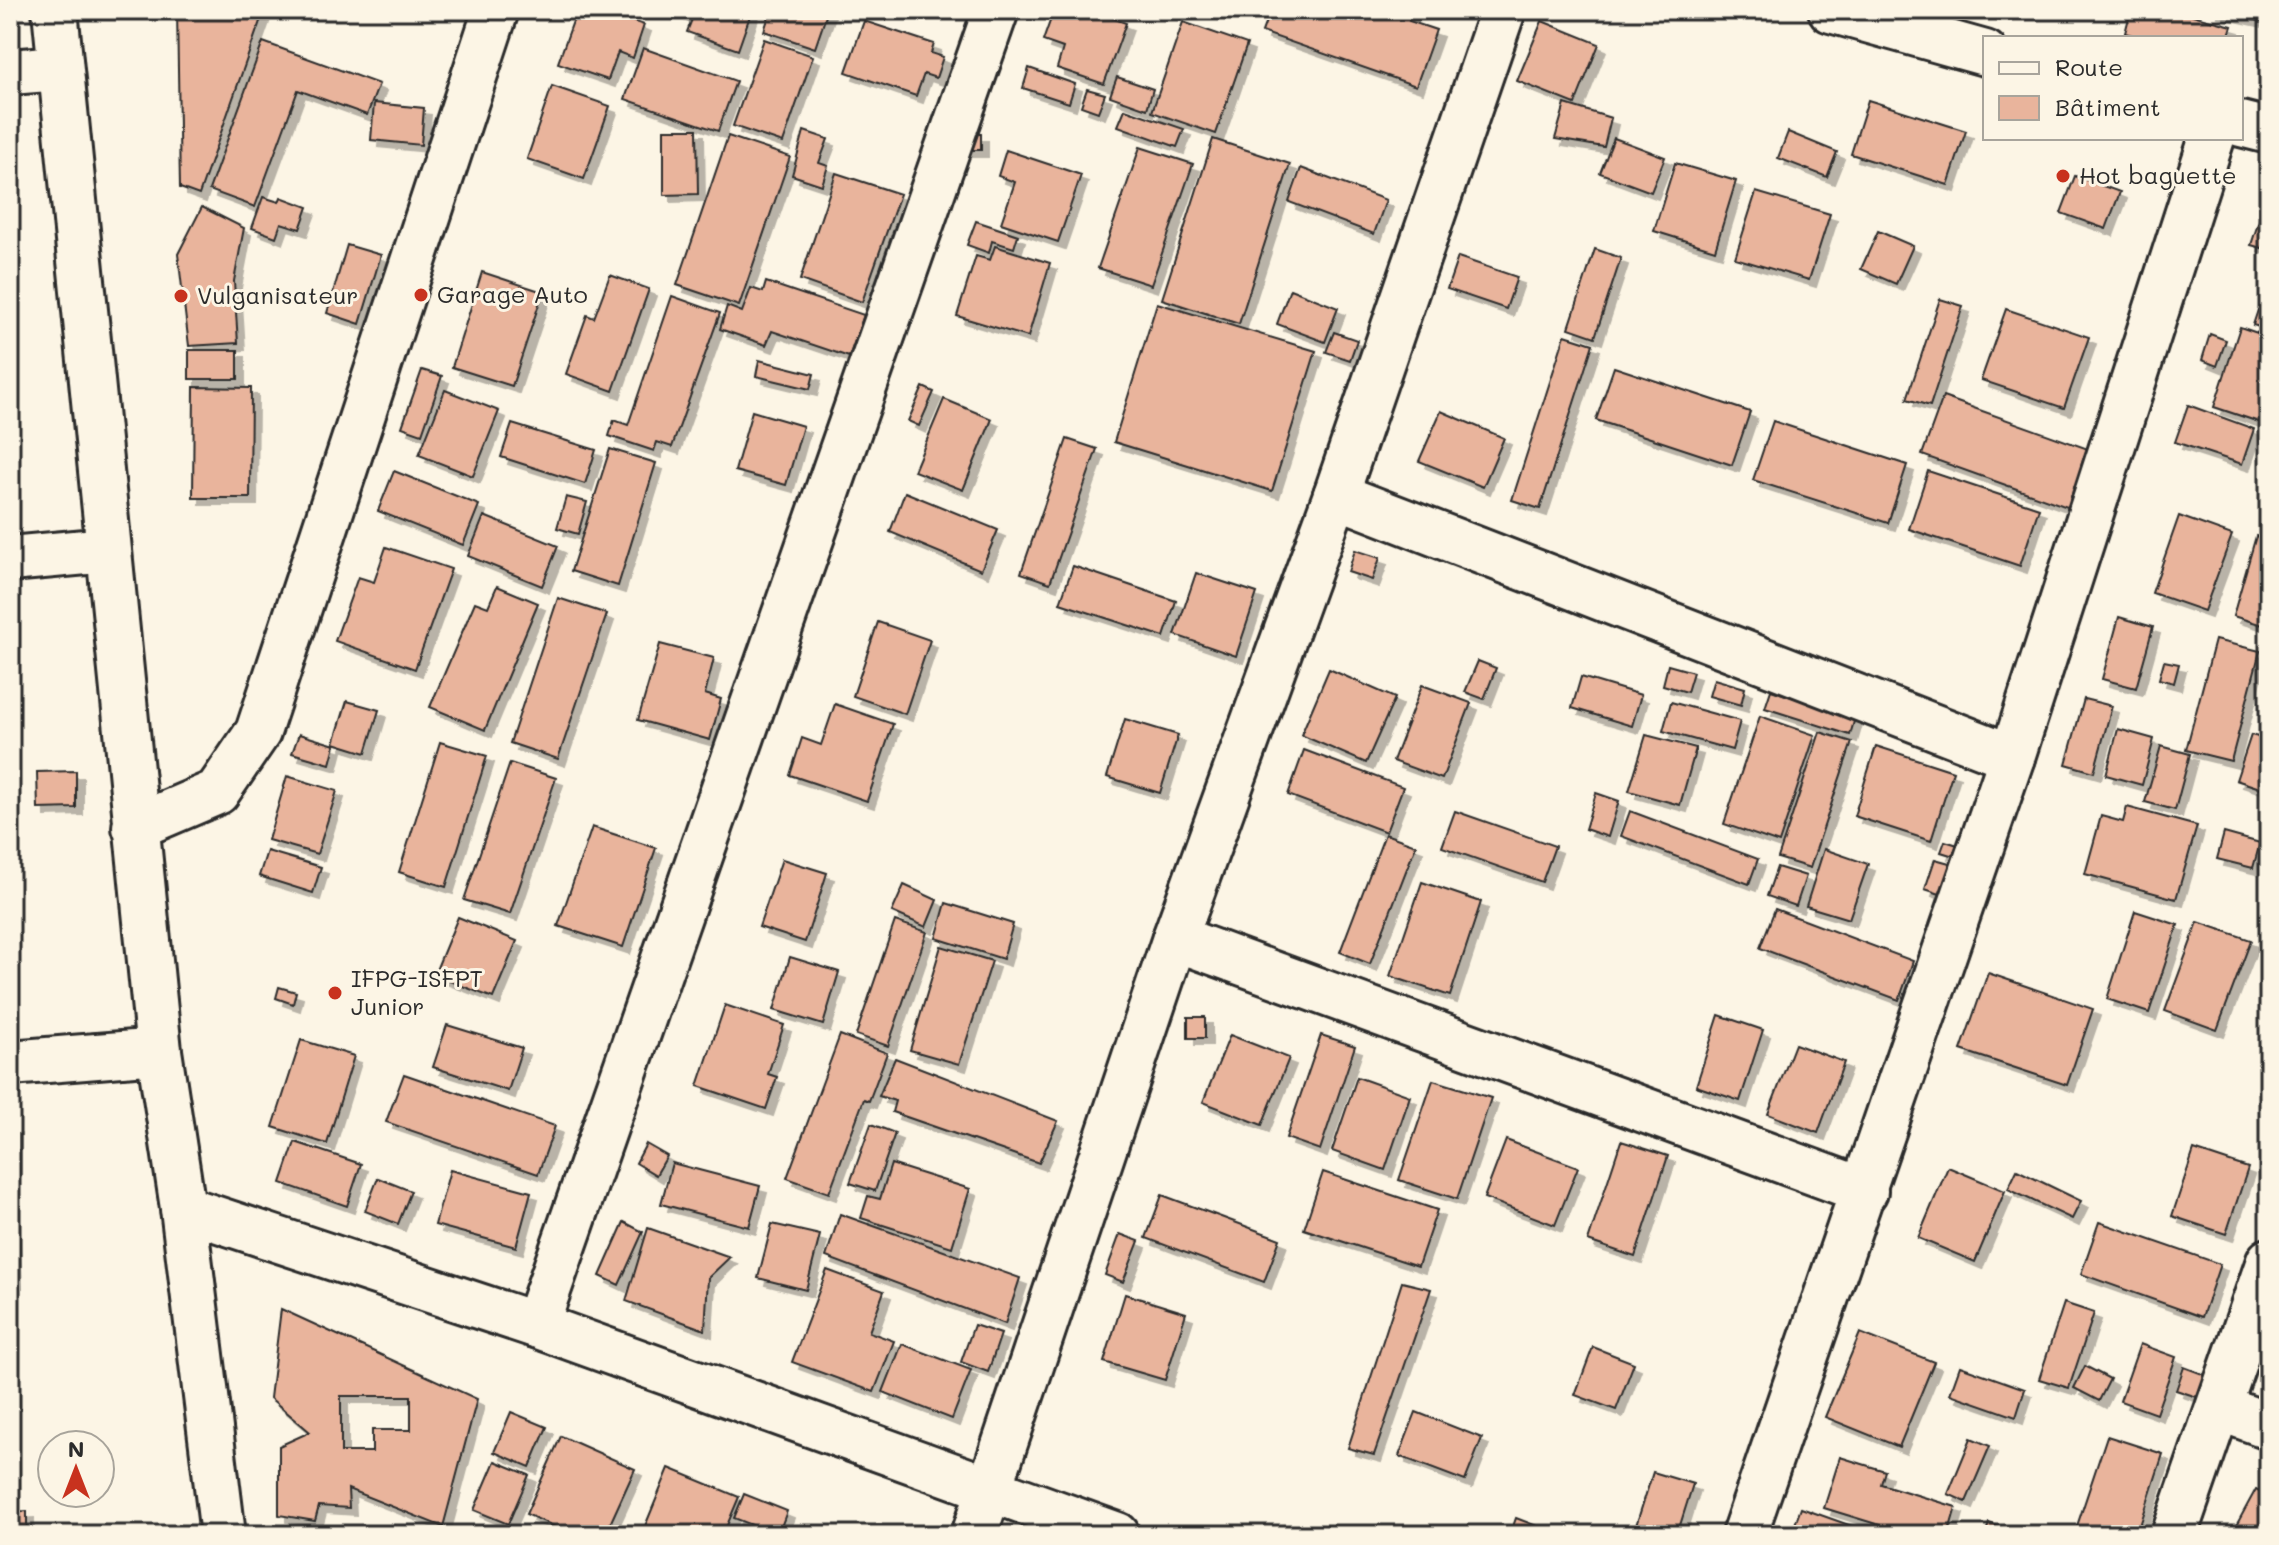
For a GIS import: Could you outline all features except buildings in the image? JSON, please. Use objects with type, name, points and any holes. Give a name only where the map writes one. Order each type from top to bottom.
[{"type":"street","points":[[55,10],[159,1051],[183,1208],[223,1535]]},
{"type":"street","points":[[135,827],[217,792],[258,732],[496,10]]},
{"type":"street","points":[[536,1325],[996,10]]},
{"type":"street","points":[[974,1535],[1175,938],[1336,495],[1503,10]]},
{"type":"street","points":[[1831,10],[1983,52]]},
{"type":"street","points":[[10,72],[60,68]]},
{"type":"street","points":[[2243,124],[2269,131]]},
{"type":"street","points":[[1744,1535],[2012,757],[2211,140]]},
{"type":"street","points":[[1336,495],[2012,757]]},
{"type":"street","points":[[10,559],[108,550]]},
{"type":"street","points":[[1175,938],[1865,1191]]},
{"type":"street","points":[[10,1063],[159,1051]]},
{"type":"street","points":[[183,1208],[536,1325],[1117,1535]]},
{"type":"street","points":[[2174,1535],[2269,1261]]},
{"type":"street","points":[[2220,1408],[2269,1426]]},
{"type":"place","name":"Hot baguette","points":[[2063,176]]},
{"type":"place","name":"Garage Auto","points":[[421,295]]},
{"type":"place","name":"Vulganisateur","points":[[181,296]]},
{"type":"place","name":"IFPG-ISFPT Junior","points":[[335,993]]}]
